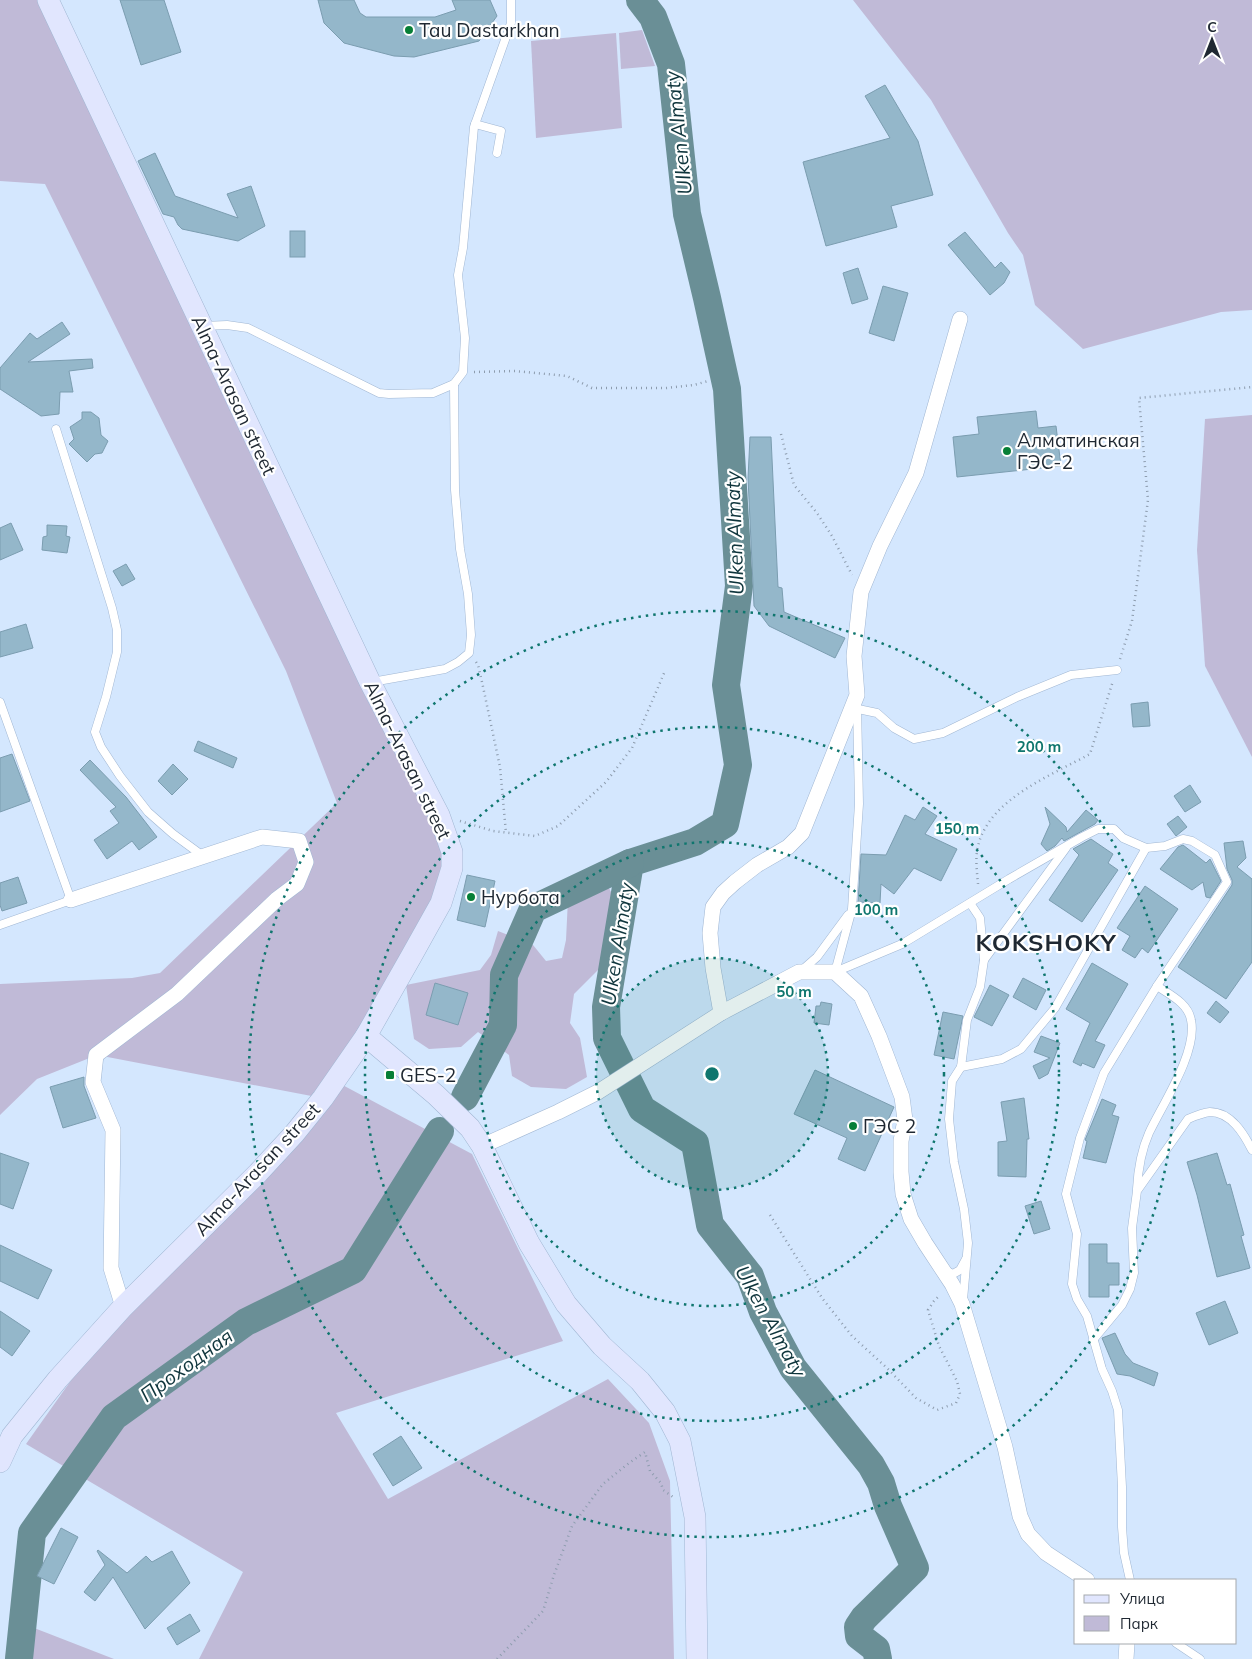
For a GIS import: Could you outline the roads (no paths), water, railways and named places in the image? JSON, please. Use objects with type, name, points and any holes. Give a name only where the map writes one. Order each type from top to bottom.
[{"type":"street","name":"Alma-Arasan street","points":[[0,1462],[12,1436],[58,1379],[123,1308],[258,1173],[294,1134],[323,1098],[366,1036],[441,903],[452,868],[452,852],[439,815],[370,682],[48,0]]},
{"type":"street","points":[[722,1013],[711,951],[710,933],[713,907],[723,893],[735,882],[757,865],[788,847],[802,833],[857,702],[854,656],[861,592],[880,546],[916,474],[960,319]]},
{"type":"street","points":[[71,900],[262,837],[299,841],[306,862],[297,884],[277,899],[177,994],[96,1055],[93,1082],[114,1130],[111,1268],[123,1308]]},
{"type":"street","points":[[482,1146],[598,1092],[722,1013],[800,972],[834,972],[861,996],[879,1036],[902,1097],[905,1120],[900,1172],[903,1194],[910,1219],[944,1270],[962,1304],[1005,1447],[1020,1516],[1028,1534],[1046,1553],[1085,1579]]},
{"type":"street","points":[[366,1036],[436,1095],[470,1128],[482,1146],[529,1243],[566,1304],[602,1346],[640,1380],[664,1412],[680,1441],[695,1517],[697,1659]]},
{"type":"street","points":[[1126,1659],[1127,1644]]},
{"type":"lane","points":[[201,326],[227,325],[248,328],[379,393],[433,393],[454,384],[463,372],[465,338],[458,275],[475,124],[511,23],[511,0]]},
{"type":"lane","points":[[475,124],[501,131],[497,153]]},
{"type":"lane","points":[[370,682],[445,669],[469,653],[468,594],[460,549],[455,490],[454,384]]},
{"type":"lane","points":[[56,429],[112,608],[117,630],[117,652],[95,732],[101,747],[120,776],[148,812],[204,857]]},
{"type":"lane","points":[[834,972],[852,909],[858,804],[857,702],[877,712],[894,728],[914,738],[943,733],[1017,697],[1071,675],[1117,670]]},
{"type":"lane","points":[[0,702],[71,900],[0,925]]},
{"type":"lane","points":[[834,972],[902,944],[1098,829],[1114,829],[1123,838],[1146,848],[1165,846],[1183,839],[1192,841],[1215,855],[1227,882],[1158,986],[1104,1073],[1080,1138],[1066,1194],[1077,1234],[1072,1284],[1077,1299],[1087,1316],[1102,1369],[1118,1410],[1122,1527],[1124,1553],[1130,1579]]},
{"type":"lane","points":[[984,960],[1068,845]]},
{"type":"lane","points":[[961,1067],[1002,1059],[1021,1049],[1055,1008],[1146,848]]},
{"type":"lane","points":[[962,1304],[968,1243],[964,1209],[954,1162],[949,1119],[952,1081],[961,1067],[967,1020],[980,987],[984,960],[980,918],[970,904]]},
{"type":"lane","points":[[800,972],[817,957],[852,909]]},
{"type":"lane","points":[[1093,1340],[1122,1305],[1130,1289],[1134,1273],[1132,1228],[1138,1168],[1148,1135],[1181,1071],[1191,1040],[1191,1020],[1184,1005],[1158,986]]},
{"type":"lane","points":[[1137,1191],[1188,1119],[1201,1114],[1212,1112],[1228,1118],[1244,1134],[1252,1150]]},
{"type":"lane","points":[[944,1270],[953,1274],[960,1270],[968,1257]]},
{"type":"lane","points":[[1178,1644],[1200,1659]]},
{"type":"waterway","name":"Ulken Almaty","points":[[640,0],[653,17],[671,64],[687,214],[727,389],[739,586],[726,685],[738,765],[725,824],[695,842],[630,863],[606,1007],[607,1038],[642,1109],[695,1143],[710,1225],[750,1276],[763,1312],[793,1368],[871,1465],[881,1483],[888,1506],[915,1568],[864,1618],[858,1627],[859,1636],[876,1649],[878,1659]]},
{"type":"waterway","name":"Проходная","points":[[465,1097],[503,1025],[504,975],[533,909],[630,863]]},
{"type":"waterway","name":"Проходная","points":[[19,1659],[32,1533],[114,1417],[246,1322],[353,1270],[440,1131]]},
{"type":"place","name":"Tau Dastarkhan","points":[[409,30]]},
{"type":"place","name":"Алматинская ГЭС-2","points":[[1007,451]]},
{"type":"place","name":"Нурбота","points":[[471,897]]},
{"type":"place","name":"GES-2","points":[[390,1075]]},
{"type":"place","name":"ГЭС 2","points":[[853,1126]]},
{"type":"district","name":"KOKSHOKY","points":[[1046,942]]}]
